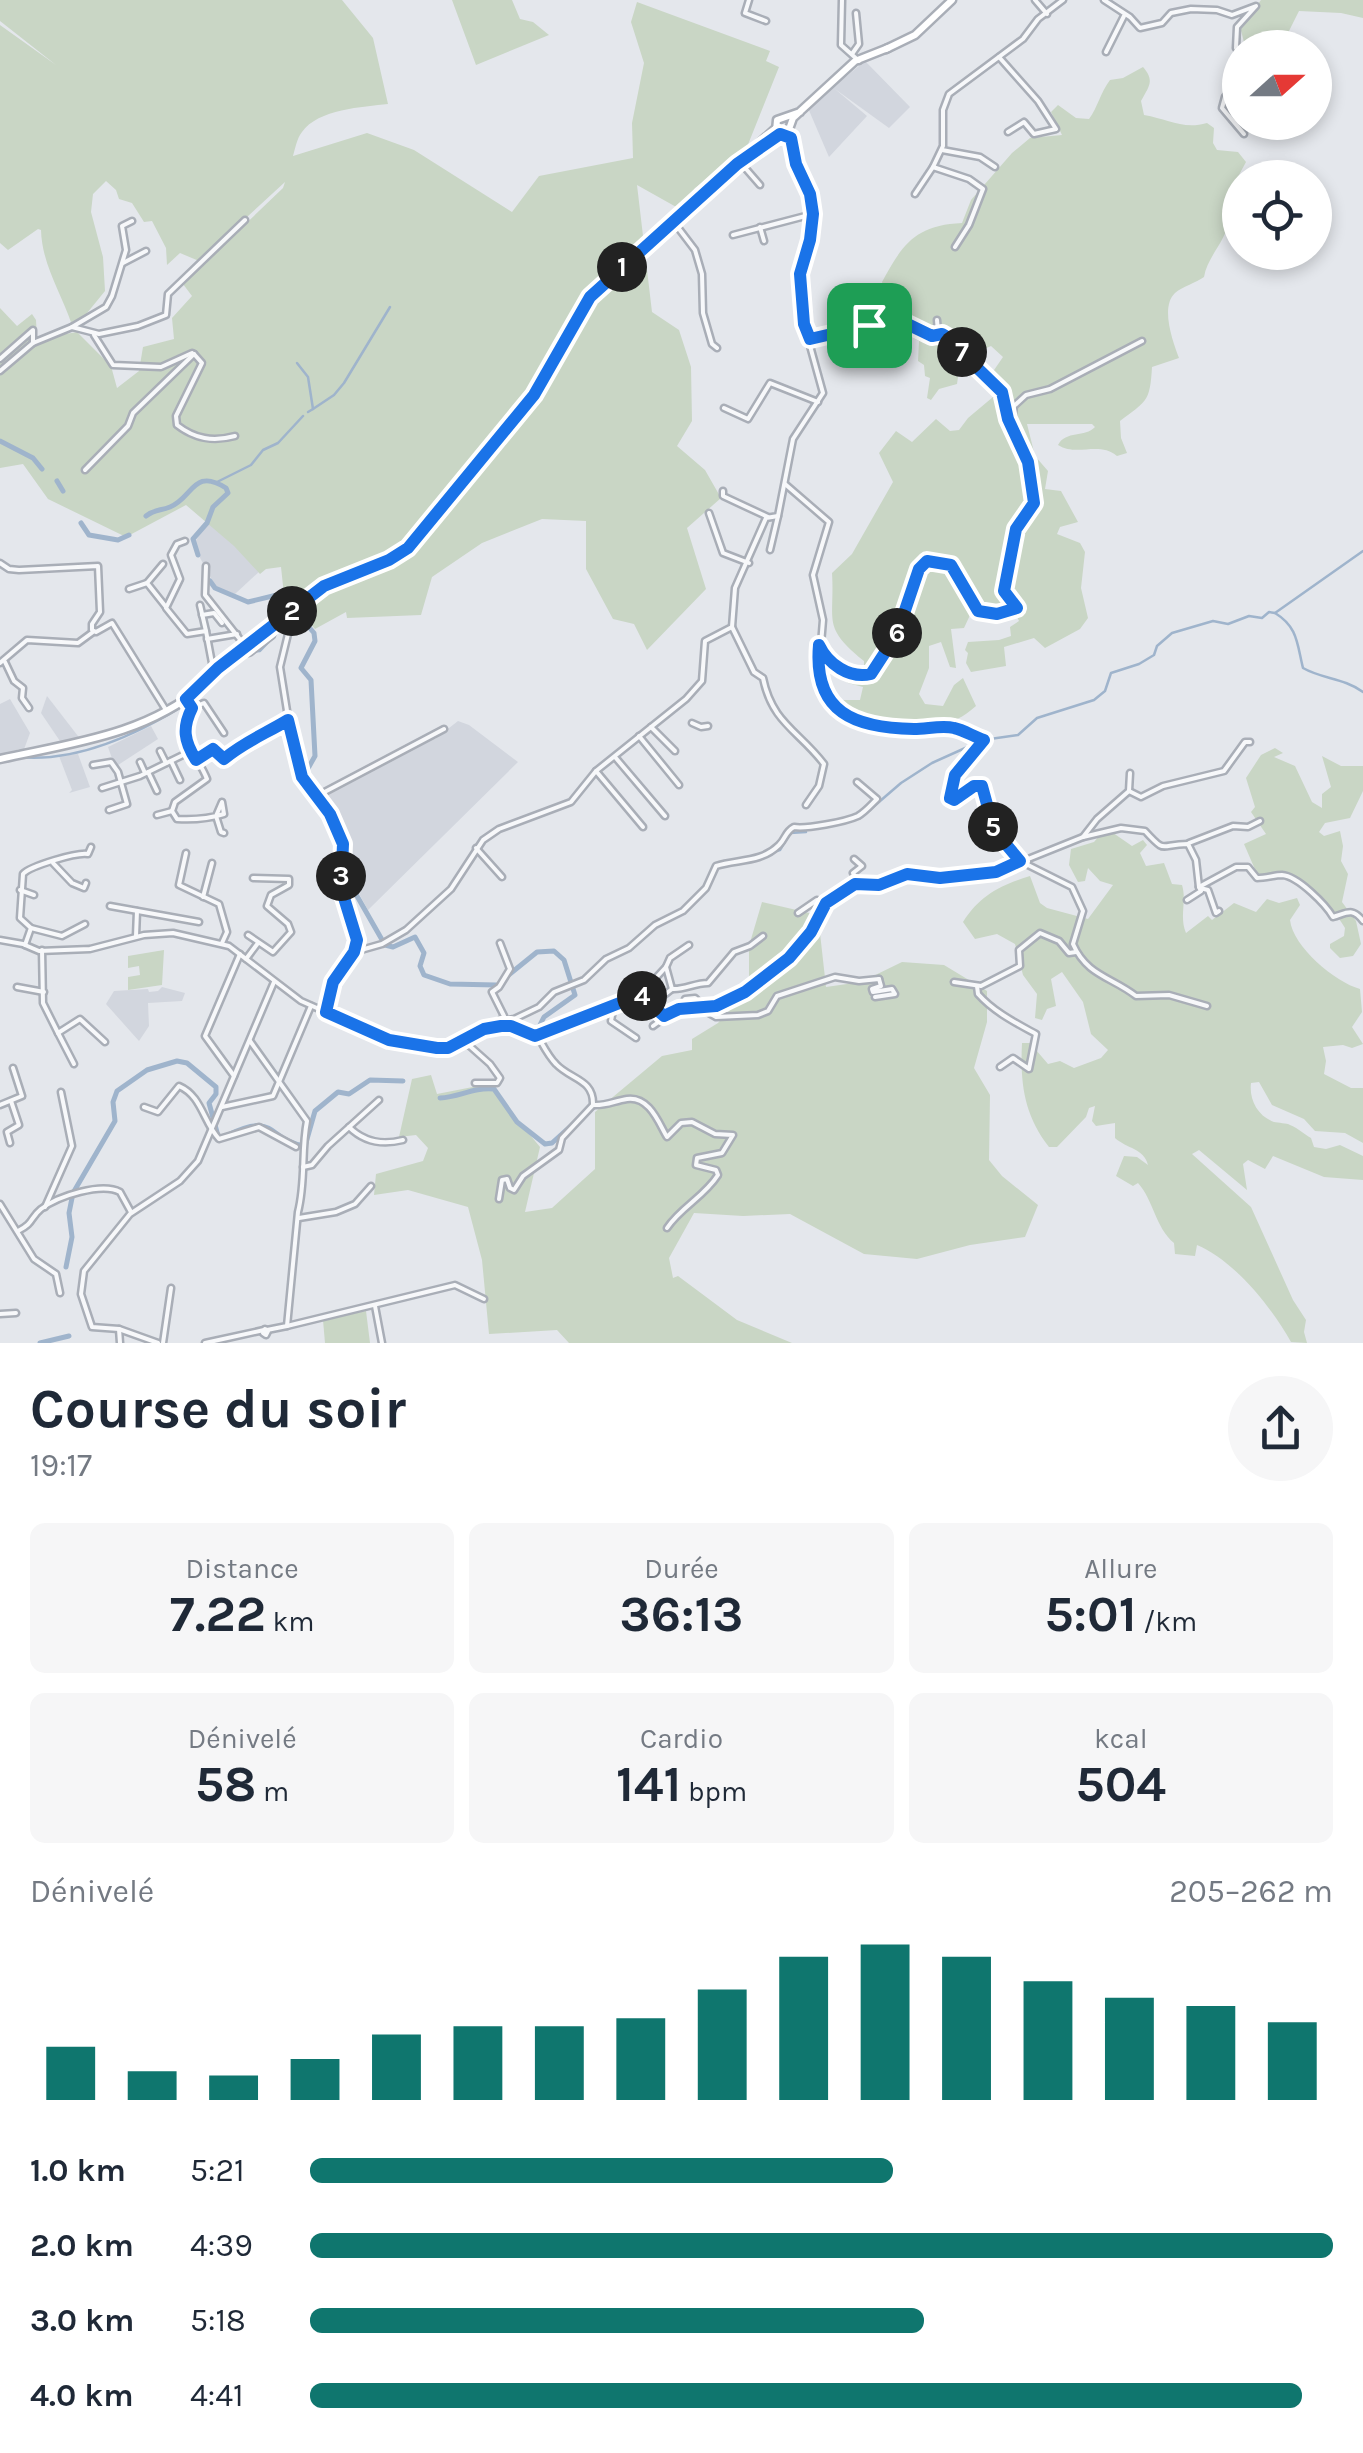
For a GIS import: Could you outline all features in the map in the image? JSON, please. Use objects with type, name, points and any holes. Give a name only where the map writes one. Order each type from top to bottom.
[{"type":"main road","points":[[0,759],[125,732],[202,687],[324,586],[396,558],[419,536],[546,377],[590,297],[756,148],[785,130],[856,60],[915,34],[952,0]]},
{"type":"street","points":[[748,0],[745,13],[766,21]]},
{"type":"street","points":[[842,0],[841,45],[856,60]]},
{"type":"street","points":[[916,194],[942,150],[943,110],[949,94],[1023,40],[1038,19],[1064,0]]},
{"type":"street","points":[[1104,0],[1126,14],[1137,27],[1162,23],[1172,13],[1191,9],[1232,15],[1257,7],[1238,30]]},
{"type":"street","points":[[1037,2],[1046,1]]},
{"type":"street","points":[[1037,2],[1047,14]]},
{"type":"street","points":[[856,13],[856,60]]},
{"type":"street","points":[[1106,52],[1126,14]]},
{"type":"street","points":[[999,56],[1038,101],[1056,129],[1034,134],[1024,122],[1008,132]]},
{"type":"street","points":[[770,550],[793,438],[818,402],[823,387],[804,324],[800,274],[813,214],[810,194],[785,130]]},
{"type":"street","points":[[942,150],[980,157],[995,167]]},
{"type":"street","points":[[740,162],[760,185]]},
{"type":"street","points":[[933,167],[969,179],[983,189],[969,225],[955,247]]},
{"type":"street","points":[[733,236],[813,214]]},
{"type":"street","points":[[72,327],[94,335],[138,326],[166,315],[168,294],[245,220]]},
{"type":"street","points":[[0,371],[34,343],[106,307],[126,250],[122,226],[132,221]]},
{"type":"street","points":[[673,221],[695,250],[702,274],[703,313],[712,344],[717,348]]},
{"type":"street","points":[[760,227],[764,240]]},
{"type":"street","points":[[117,270],[128,258],[146,251]]},
{"type":"street","points":[[810,339],[897,319],[932,336],[938,332]]},
{"type":"street","points":[[937,320],[938,332]]},
{"type":"street","points":[[0,359],[33,330],[34,343]]},
{"type":"street","points":[[819,645],[834,665],[858,676],[871,674],[897,634],[919,569],[927,561],[951,565],[978,611],[997,614],[1017,608],[1004,591],[1016,529],[1034,503],[1028,462],[999,387],[954,341],[938,332]]},
{"type":"street","points":[[94,335],[113,365],[160,367],[184,354],[194,354]]},
{"type":"street","points":[[1012,426],[1014,406],[1026,395],[1050,389],[1142,341]]},
{"type":"street","points":[[84,470],[128,426],[133,412],[194,354]]},
{"type":"street","points":[[194,354],[202,364],[176,416],[177,425],[198,437],[218,440],[235,436]]},
{"type":"street","points":[[724,408],[748,418],[770,384],[818,402]]},
{"type":"street","points":[[786,484],[829,522],[813,575],[823,620],[819,668],[830,703],[856,722],[911,729],[954,728],[984,740],[955,775],[950,798],[954,800],[974,786],[982,786],[994,830],[1020,861],[1073,888],[1083,911],[1073,944],[1076,952],[1094,973],[1136,996],[1169,995],[1207,1006]]},
{"type":"street","points":[[724,491],[722,496],[730,502],[778,516]]},
{"type":"street","points":[[709,513],[723,554],[748,563]]},
{"type":"street","points":[[768,516],[735,588],[732,627],[754,672],[763,678],[765,693],[778,718],[820,759],[825,770],[806,804]]},
{"type":"street","points":[[166,608],[180,579],[171,556],[174,547],[185,541]]},
{"type":"street","points":[[0,563],[9,569],[26,570],[98,566],[100,612],[92,624],[94,632]]},
{"type":"street","points":[[129,589],[147,583],[162,564]]},
{"type":"street","points":[[206,566],[206,595],[248,650]]},
{"type":"street","points":[[147,583],[187,634],[206,631]]},
{"type":"street","points":[[200,604],[212,664]]},
{"type":"street","points":[[202,615],[214,613],[222,623]]},
{"type":"street","points":[[284,620],[289,630],[280,668],[298,767],[330,814],[343,844],[341,888],[356,934],[354,952],[333,982],[326,1012]]},
{"type":"street","points":[[29,708],[22,698],[24,688],[14,681],[2,662],[27,640],[78,643],[112,623],[166,710]]},
{"type":"street","points":[[354,952],[383,943],[406,930],[436,905],[451,889],[476,848],[500,829],[571,802],[596,771],[675,710],[700,683],[705,641],[732,627]]},
{"type":"street","points":[[207,639],[236,634]]},
{"type":"street","points":[[185,699],[192,708]]},
{"type":"street","points":[[224,733],[204,703],[192,708],[184,725],[191,751],[207,778],[175,802],[172,810],[177,819],[216,816],[224,833]]},
{"type":"street","points":[[196,760],[213,749],[224,759],[246,740],[288,720]]},
{"type":"street","points":[[692,723],[701,728],[708,726]]},
{"type":"street","points":[[652,726],[675,751]]},
{"type":"street","points":[[316,796],[444,730]]},
{"type":"street","points":[[639,736],[680,785]]},
{"type":"street","points":[[1129,791],[1141,797],[1163,786],[1224,771],[1245,742],[1250,742]]},
{"type":"street","points":[[160,751],[180,780]]},
{"type":"street","points":[[102,788],[147,773],[191,751]]},
{"type":"street","points":[[615,757],[665,816]]},
{"type":"street","points":[[93,765],[110,762],[121,782],[128,802],[109,810]]},
{"type":"street","points":[[140,762],[157,791]]},
{"type":"street","points":[[596,771],[643,828]]},
{"type":"street","points":[[1083,837],[1129,791],[1130,774]]},
{"type":"street","points":[[499,1022],[514,1020],[538,1007],[554,992],[584,980],[606,959],[629,948],[655,925],[683,910],[706,888],[716,866],[757,858],[777,847],[794,826],[808,830],[863,813],[877,799],[857,782]]},
{"type":"street","points":[[157,815],[172,810]]},
{"type":"street","points":[[653,1026],[679,1009],[716,1006],[745,992],[789,958],[811,932],[826,903],[858,883],[879,885],[907,874],[940,878],[996,872],[1083,837],[1126,828],[1145,831],[1161,848],[1260,822]]},
{"type":"street","points":[[1188,844],[1196,860],[1200,888]]},
{"type":"street","points":[[85,924],[62,936],[31,928],[20,918],[20,890],[22,874],[30,866],[52,863],[80,852],[88,854],[91,847]]},
{"type":"street","points":[[476,848],[502,877]]},
{"type":"street","points":[[186,854],[179,885],[221,906],[227,932],[222,943]]},
{"type":"street","points":[[854,859],[862,866],[854,873],[858,883]]},
{"type":"street","points":[[52,863],[72,883],[84,888],[86,883]]},
{"type":"street","points":[[203,898],[212,863]]},
{"type":"street","points":[[1187,900],[1236,867],[1248,867],[1257,878],[1281,875],[1310,888],[1333,917],[1356,912],[1363,921]]},
{"type":"street","points":[[248,935],[271,952],[290,932],[288,924],[267,906],[272,894],[290,882],[284,877],[252,878]]},
{"type":"street","points":[[1200,888],[1208,890],[1216,913],[1219,911]]},
{"type":"street","points":[[20,890],[34,895]]},
{"type":"street","points":[[798,912],[819,899],[826,903]]},
{"type":"street","points":[[110,906],[199,922]]},
{"type":"street","points":[[136,937],[137,911]]},
{"type":"street","points":[[25,944],[31,928]]},
{"type":"street","points":[[0,940],[42,950],[95,948],[136,937],[173,933],[222,943],[311,1006],[389,1040],[442,1049],[490,1028],[504,1014],[492,992],[510,968],[500,942]]},
{"type":"street","points":[[954,982],[977,986],[1018,968],[1019,950],[1040,933],[1059,941],[1068,953],[1076,952]]},
{"type":"street","points":[[659,976],[684,990],[708,983],[734,952],[764,936]]},
{"type":"street","points":[[246,959],[258,943]]},
{"type":"street","points":[[537,1036],[640,995],[670,958],[689,944]]},
{"type":"street","points":[[42,950],[43,1002],[74,1064]]},
{"type":"street","points":[[234,1076],[205,1036],[240,954]]},
{"type":"street","points":[[666,967],[671,986]]},
{"type":"street","points":[[685,999],[696,998],[702,1008],[716,1017],[734,1019],[768,1012],[777,996],[835,977],[859,982],[879,980],[881,986],[873,992],[892,989],[896,994],[875,997]]},
{"type":"street","points":[[171,1288],[160,1343],[119,1329],[92,1327],[81,1289],[84,1271],[130,1214],[180,1180],[198,1162],[274,982]]},
{"type":"street","points":[[658,992],[663,996],[671,986]]},
{"type":"street","points":[[977,986],[978,994],[992,1008],[1021,1028],[1034,1031],[1037,1038],[1030,1052],[1029,1069],[1013,1058],[1000,1067]]},
{"type":"street","points":[[17,987],[44,992]]},
{"type":"street","points":[[640,995],[658,1006],[664,1016]]},
{"type":"street","points":[[222,1107],[269,1099],[280,1082],[311,1006]]},
{"type":"street","points":[[614,1006],[611,1021],[636,1038]]},
{"type":"street","points":[[58,1033],[80,1018],[105,1042]]},
{"type":"street","points":[[490,1028],[511,1026],[537,1036],[557,1065],[588,1086],[593,1106]]},
{"type":"street","points":[[249,1040],[308,1120],[300,1146],[303,1167],[287,1326]]},
{"type":"street","points":[[463,1040],[500,1078],[496,1083],[475,1083]]},
{"type":"street","points":[[0,1105],[22,1096],[12,1068]]},
{"type":"street","points":[[144,1108],[158,1112],[174,1088],[184,1087],[196,1098],[222,1139],[262,1127],[300,1146]]},
{"type":"street","points":[[18,1231],[32,1224],[45,1207],[72,1146],[60,1092]]},
{"type":"street","points":[[499,1199],[502,1180],[507,1179],[514,1190],[524,1176],[559,1150],[562,1138],[593,1106],[629,1098],[638,1100],[658,1117],[666,1137],[681,1122],[692,1122],[714,1134],[733,1136],[722,1152],[697,1158],[696,1164],[716,1170],[718,1176],[666,1228]]},
{"type":"street","points":[[303,1167],[312,1166],[328,1146],[379,1100]]},
{"type":"street","points":[[10,1101],[18,1125],[7,1132],[10,1143]]},
{"type":"street","points":[[349,1127],[384,1145],[403,1140]]},
{"type":"street","points":[[299,1218],[336,1212],[355,1204],[371,1186]]},
{"type":"street","points":[[45,1207],[73,1195],[113,1188],[128,1202],[130,1214]]},
{"type":"street","points":[[0,1204],[34,1259],[56,1274],[60,1294]]},
{"type":"street","points":[[205,1343],[264,1334],[454,1286],[484,1299]]},
{"type":"street","points":[[375,1306],[382,1343]]},
{"type":"street","points":[[0,1314],[16,1313]]},
{"type":"street","points":[[119,1329],[120,1343]]},
{"type":"shaded area","points":[[865,61],[910,107],[889,128],[835,89],[867,116],[829,157],[808,108]]},
{"type":"shaded area","points":[[210,519],[262,569],[235,594],[216,587],[199,556],[195,542]]},
{"type":"shaded area","points":[[47,696],[81,740],[62,744],[41,713]]},
{"type":"shaded area","points":[[10,699],[30,733],[23,752],[18,749],[0,756],[0,704]]},
{"type":"shaded area","points":[[458,721],[518,762],[368,910],[351,879],[351,867],[344,861],[344,843],[320,797],[435,739]]},
{"type":"shaded area","points":[[151,726],[158,739],[115,767],[108,747]]},
{"type":"shaded area","points":[[78,754],[90,787],[69,793],[72,790],[59,756]]},
{"type":"shaded area","points":[[162,987],[185,993],[182,1001],[148,1003],[149,1026],[139,1041],[106,1004],[114,991],[149,992]]},
{"type":"green space","points":[[0,0],[342,0],[373,38],[388,104],[342,110],[319,118],[300,134],[293,156],[367,133],[414,150],[512,212],[539,176],[633,158],[632,123],[644,63],[631,22],[637,2],[770,51],[766,61],[779,67],[745,152],[695,188],[678,208],[637,185],[652,312],[679,330],[691,367],[692,421],[677,446],[705,470],[721,498],[687,528],[706,589],[647,650],[634,624],[613,619],[586,569],[586,521],[542,519],[482,543],[432,577],[421,615],[347,618],[346,612],[315,629],[284,595],[281,567],[260,574],[186,505],[126,537],[48,499],[23,464],[0,468],[0,308],[17,326],[32,314],[37,339],[77,332],[111,366],[117,388],[139,371],[143,347],[174,339],[172,318],[192,296],[183,284],[285,182],[199,261],[180,253],[167,265],[166,248],[152,221],[144,222],[132,203],[119,199],[106,181],[93,194],[91,212],[103,257],[105,291],[83,318],[72,325],[48,267],[41,230],[8,250],[0,243],[0,25],[56,65],[0,21]]},
{"type":"green space","points":[[452,0],[512,0],[520,19],[533,22],[549,35],[476,65]]},
{"type":"green space","points":[[1261,0],[1363,0],[1363,18],[1299,11],[1290,30],[1240,27]]},
{"type":"green space","points":[[1143,67],[1150,80],[1141,101],[1144,115],[1183,125],[1207,123],[1214,128],[1213,143],[1217,150],[1238,152],[1244,160],[1222,160],[1222,239],[1204,277],[1171,299],[1169,325],[1179,358],[1152,367],[1145,400],[1120,421],[1127,453],[1117,456],[1103,450],[1073,450],[1058,445],[1066,437],[1091,430],[1095,427],[1092,424],[1027,424],[1035,456],[1048,471],[1045,489],[1061,491],[1078,522],[1060,527],[1057,534],[1080,543],[1085,552],[1081,588],[1088,618],[1080,629],[1045,648],[1034,638],[1004,647],[1006,666],[971,672],[966,663],[968,642],[1011,636],[1010,627],[1019,621],[1015,612],[1009,613],[1007,608],[971,613],[964,628],[951,629],[956,668],[950,667],[941,642],[929,646],[929,668],[919,694],[925,704],[943,706],[954,685],[963,678],[976,706],[951,721],[909,720],[887,722],[884,728],[868,727],[845,716],[842,700],[860,700],[863,687],[848,683],[826,667],[827,662],[849,673],[864,670],[864,661],[841,639],[833,622],[832,573],[852,554],[893,482],[879,453],[896,431],[912,442],[936,419],[950,431],[959,430],[993,397],[992,373],[1003,357],[991,346],[982,350],[973,367],[955,360],[950,373],[958,377],[957,384],[939,389],[931,400],[927,398],[930,378],[918,361],[919,341],[901,332],[882,282],[912,239],[932,228],[962,223],[971,200],[1030,138],[1062,135],[1051,112],[1058,105],[1076,118],[1089,119],[1110,80]]},
{"type":"green space","points":[[1275,748],[1283,753],[1274,757],[1295,766],[1312,802],[1322,808],[1322,794],[1331,787],[1322,756],[1341,766],[1363,766],[1363,791],[1350,818],[1325,823],[1319,832],[1324,836],[1340,831],[1341,861],[1348,874],[1342,902],[1356,921],[1361,944],[1353,956],[1340,958],[1330,948],[1330,944],[1344,936],[1345,928],[1326,902],[1302,881],[1282,871],[1271,876],[1257,874],[1244,844],[1266,834],[1251,812],[1255,807],[1246,778],[1261,755]]},
{"type":"green space","points":[[1106,828],[1132,846],[1143,840],[1147,845],[1140,853],[1146,866],[1164,863],[1172,884],[1182,885],[1186,933],[1234,903],[1256,912],[1267,899],[1279,903],[1297,898],[1300,905],[1290,920],[1299,941],[1328,971],[1360,989],[1362,1012],[1352,1027],[1363,1044],[1352,1048],[1323,1047],[1324,1074],[1351,1088],[1363,1088],[1363,1143],[1345,1133],[1315,1131],[1304,1119],[1272,1105],[1259,1082],[1251,1083],[1251,1089],[1255,1106],[1263,1116],[1296,1128],[1311,1138],[1314,1147],[1340,1145],[1363,1156],[1363,1180],[1324,1177],[1273,1156],[1265,1169],[1248,1160],[1243,1164],[1247,1190],[1199,1150],[1192,1154],[1251,1207],[1306,1320],[1307,1343],[1291,1342],[1251,1287],[1211,1252],[1197,1245],[1195,1256],[1175,1254],[1174,1243],[1138,1183],[1133,1186],[1116,1176],[1124,1156],[1137,1157],[1148,1165],[1146,1159],[1115,1138],[1115,1123],[1096,1126],[1092,1121],[1095,1106],[1089,1108],[1086,1117],[1057,1147],[1049,1147],[1029,1111],[1023,1085],[1022,1043],[1030,1043],[1048,1064],[1060,1061],[1074,1068],[1101,1058],[1108,1050],[1091,1034],[1083,1002],[1062,972],[1051,979],[1056,1006],[1047,1009],[1042,1020],[1035,1018],[1037,994],[1023,975],[1015,944],[997,934],[975,939],[963,922],[992,892],[1030,876],[1040,903],[1088,919],[1113,885],[1100,881],[1088,868],[1085,881],[1078,882],[1069,865],[1071,849],[1094,842]]},
{"type":"green space","points":[[762,902],[818,915],[826,987],[861,982],[902,962],[944,965],[987,991],[987,1022],[974,1068],[990,1095],[989,1160],[1038,1205],[1025,1237],[970,1245],[917,1259],[864,1254],[790,1214],[694,1213],[669,1258],[673,1278],[678,1276],[737,1320],[792,1343],[569,1343],[557,1330],[489,1334],[482,1260],[468,1207],[408,1190],[374,1195],[376,1174],[423,1161],[428,1148],[416,1135],[399,1137],[412,1079],[431,1075],[437,1094],[488,1084],[540,1147],[525,1212],[552,1208],[595,1169],[595,1112],[662,1056],[692,1050],[692,1039],[718,1023],[749,989],[749,946]]},
{"type":"green space","points":[[164,950],[162,985],[128,990],[128,977],[140,975],[139,966],[128,968],[128,956]]},
{"type":"green space","points":[[366,1311],[370,1343],[325,1343],[323,1320]]},
{"type":"waterway","points":[[313,409],[344,383],[390,307]]},
{"type":"waterway","points":[[297,363],[308,377],[313,409],[308,412]]},
{"type":"waterway","points":[[217,482],[251,465],[303,416]]},
{"type":"waterway","points":[[0,441],[33,458],[42,469]]},
{"type":"waterway","points":[[320,593],[405,558],[504,445]]},
{"type":"waterway","points":[[57,481],[63,491]]},
{"type":"waterway","points":[[146,516],[178,503],[200,482],[215,482],[226,488],[228,493],[213,507],[207,523],[193,539],[198,555]]},
{"type":"waterway","points":[[81,523],[89,535],[118,540],[129,535]]},
{"type":"waterway","points":[[851,821],[932,763],[983,740],[1018,735],[1037,718],[1094,700],[1105,691],[1111,673],[1154,655],[1157,646],[1172,633],[1213,621],[1228,624],[1249,616],[1262,618],[1269,612],[1275,613],[1363,551]]},
{"type":"waterway","points":[[210,581],[215,588],[248,602],[281,594],[314,633],[315,641],[301,668],[311,680],[315,756],[307,778]]},
{"type":"waterway","points":[[1275,613],[1292,630],[1303,668],[1363,692]]},
{"type":"waterway","points":[[190,701],[250,652],[260,651],[284,626]]},
{"type":"waterway","points":[[18,757],[84,751],[148,726],[186,704]]},
{"type":"waterway","points":[[773,852],[780,850],[790,833],[806,832]]},
{"type":"waterway","points":[[731,864],[757,860]]},
{"type":"waterway","points":[[347,872],[385,945],[393,947],[415,937],[424,953],[420,966],[424,975],[450,984],[496,985]]},
{"type":"waterway","points":[[663,923],[678,915]]},
{"type":"waterway","points":[[505,978],[537,952],[554,951],[564,960],[575,995],[544,1017],[536,1033],[543,1049]]},
{"type":"waterway","points":[[588,978],[600,967]]},
{"type":"waterway","points":[[542,1007],[558,992]]},
{"type":"waterway","points":[[66,1267],[72,1237],[69,1213],[73,1193],[115,1121],[113,1102],[117,1091],[147,1070],[177,1061],[187,1063],[216,1087],[209,1103],[218,1136]]},
{"type":"waterway","points":[[228,1135],[263,1126],[305,1146],[315,1111],[338,1092],[349,1094],[370,1080],[403,1081]]},
{"type":"waterway","points":[[440,1098],[494,1089],[517,1122],[545,1144],[552,1143],[573,1124]]},
{"type":"waterway","points":[[40,1343],[69,1336]]},
{"type":"route","points":[[780,134],[791,138],[796,164],[812,205],[813,228],[800,266],[804,324],[810,339],[869,325],[897,319],[932,336],[938,332],[954,341],[999,387],[1008,419],[1028,462],[1034,503],[1016,529],[1016,546],[1004,591],[1017,608],[997,614],[978,611],[951,565],[927,561],[919,569],[897,634],[871,674],[858,676],[834,665],[819,645],[822,685],[830,703],[860,724],[954,728],[984,740],[955,775],[950,798],[954,800],[974,786],[982,786],[994,830],[1020,861],[996,872],[940,878],[907,874],[874,886],[855,884],[826,903],[811,932],[789,958],[745,992],[716,1006],[679,1009],[664,1016],[640,995],[535,1036],[501,1026],[484,1029],[442,1049],[389,1040],[326,1012],[333,982],[354,952],[357,940],[342,896],[343,844],[330,814],[302,777],[288,720],[246,740],[224,759],[213,749],[196,760],[184,730],[184,721],[192,708],[186,699],[218,668],[324,586],[402,554],[534,395],[590,297],[737,164],[780,134]]}]
